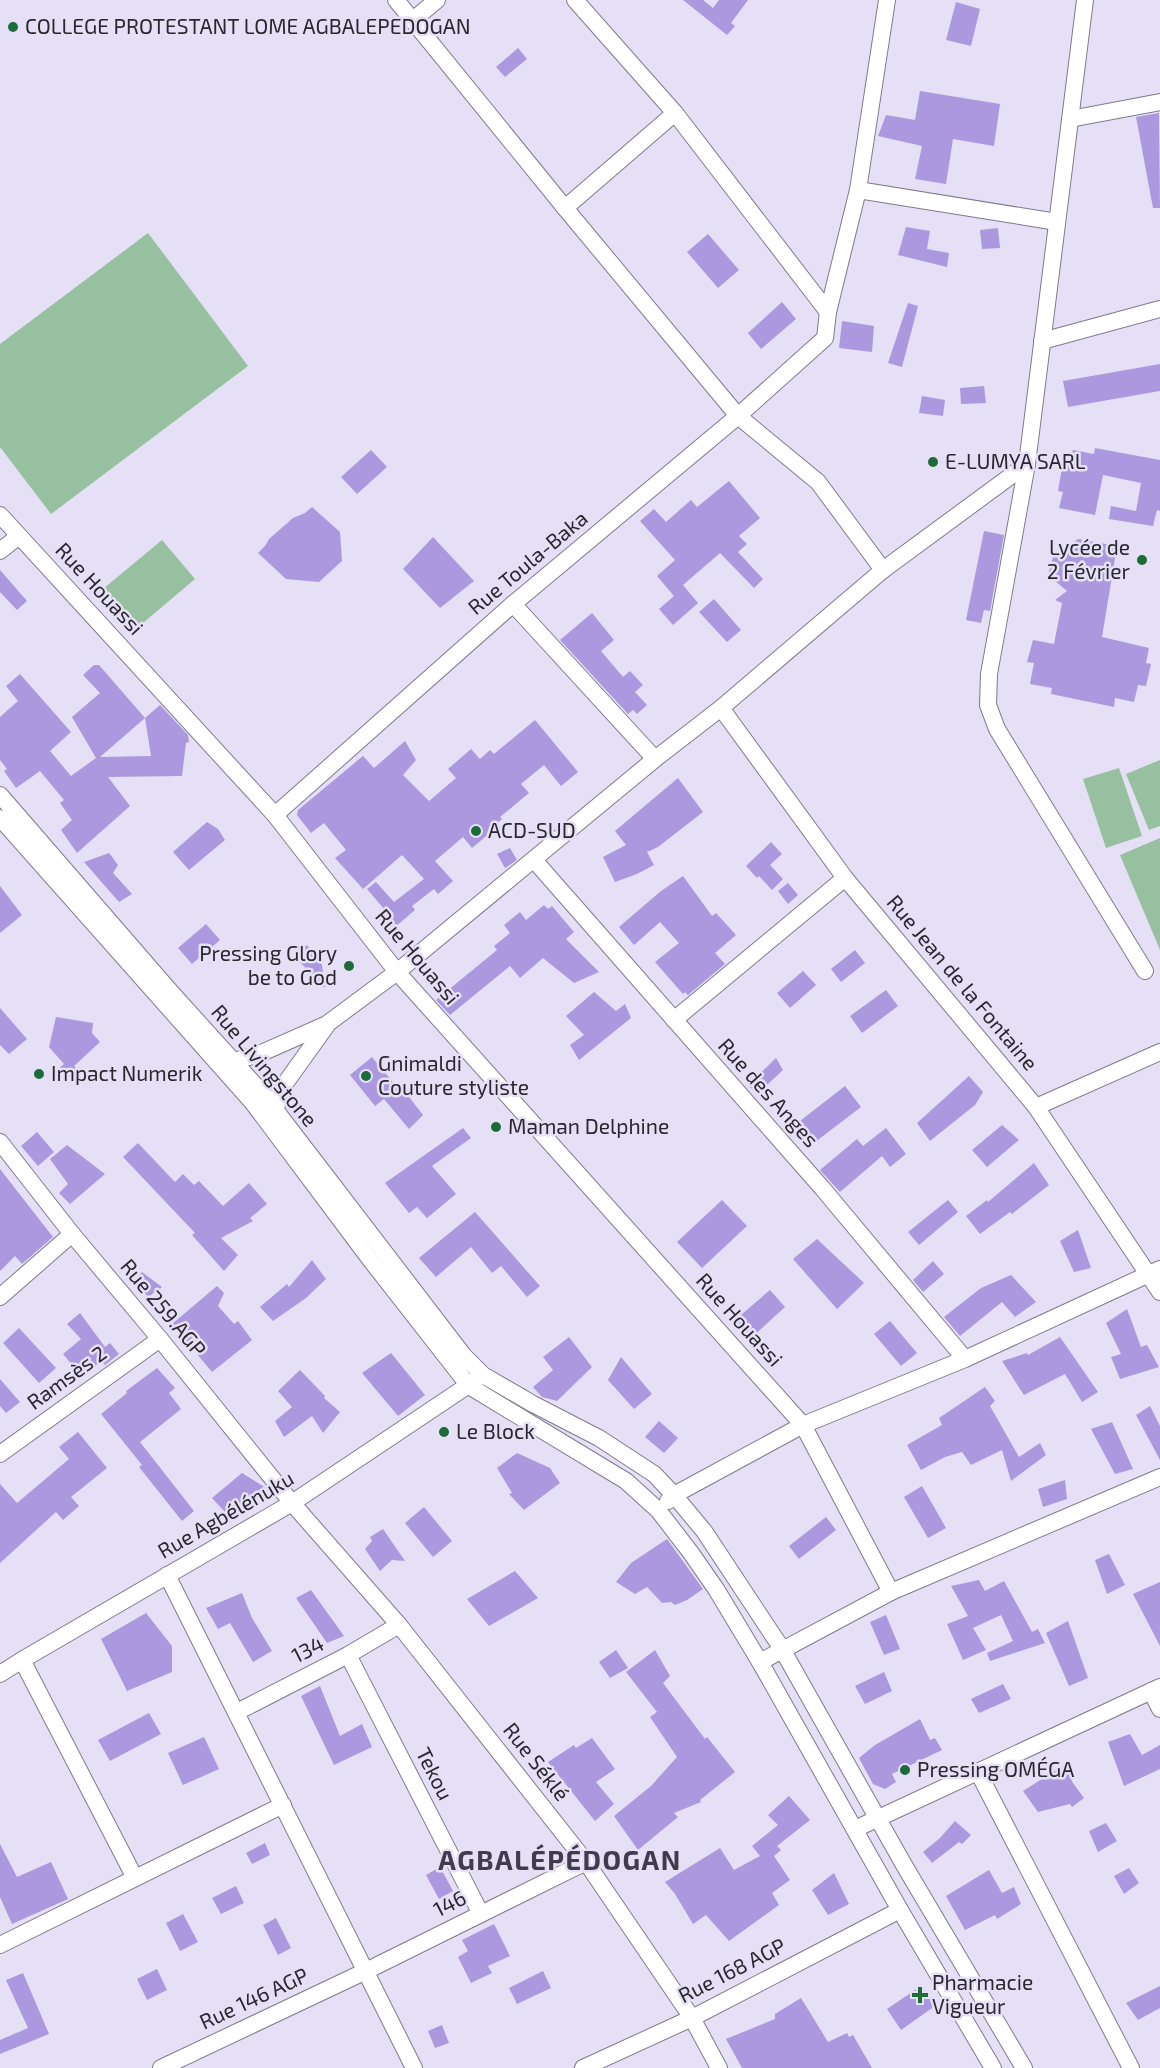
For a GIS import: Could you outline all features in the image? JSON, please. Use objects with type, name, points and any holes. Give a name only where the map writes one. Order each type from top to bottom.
[{"type":"street","points":[[396,0],[738,416],[818,482],[883,570]]},
{"type":"street","points":[[413,20],[437,0]]},
{"type":"street","points":[[575,0],[675,113],[828,312]]},
{"type":"street","name":"Rue Toula-Baka","points":[[275,815],[513,604],[738,416],[825,338],[828,312],[858,190],[887,0]]},
{"type":"street","points":[[1085,0],[1027,464],[989,674],[988,705],[997,729],[1145,971]]},
{"type":"street","points":[[1070,119],[1160,102]]},
{"type":"street","points":[[565,208],[675,113]]},
{"type":"street","points":[[858,190],[1057,222]]},
{"type":"street","points":[[1042,341],[1160,309]]},
{"type":"street","points":[[233,1061],[256,1055],[327,1024],[397,972],[655,759],[721,708],[883,570],[1027,464]]},
{"type":"street","name":"Rue Houassi","points":[[0,515],[275,815],[397,972],[803,1425],[891,1592]]},
{"type":"street","points":[[0,551],[19,536]]},
{"type":"street","points":[[513,604],[655,759]]},
{"type":"street","name":"Rue Jean de la Fontaine","points":[[721,708],[845,878],[1036,1107],[1155,1272],[1160,1292]]},
{"type":"street","name":"Rue Livingstone","points":[[1,799],[233,1061],[376,1267],[469,1386]]},
{"type":"street","name":"Rue Livingstone","points":[[0,818],[259,1099],[276,1110],[464,1356],[483,1375],[627,1455],[654,1474],[674,1495],[722,1556],[782,1649],[904,1865],[1024,2068]]},
{"type":"street","name":"Rue des Anges","points":[[534,860],[823,1189],[965,1359]]},
{"type":"street","points":[[674,1020],[845,878]]},
{"type":"street","points":[[276,1110],[279,1092],[327,1024]]},
{"type":"street","points":[[1036,1107],[1160,1052]]},
{"type":"street","name":"Rue 259.AGP","points":[[0,1142],[72,1234],[292,1503]]},
{"type":"street","points":[[0,1297],[72,1234]]},
{"type":"street","points":[[658,1510],[674,1495],[803,1425],[965,1359],[1155,1272]]},
{"type":"street","name":"Ramsès 2","points":[[0,1454],[160,1339]]},
{"type":"street","name":"Rue Agbélénuku","points":[[0,1674],[292,1503],[483,1375]]},
{"type":"street","points":[[469,1386],[626,1481],[658,1510],[704,1571],[760,1662],[900,1910],[993,2068]]},
{"type":"street","points":[[760,1662],[891,1592],[1160,1477]]},
{"type":"street","name":"Rue Séklé","points":[[292,1503],[399,1625],[586,1862],[692,2018],[719,2068]]},
{"type":"street","points":[[167,1575],[414,2068]]},
{"type":"street","name":"134","points":[[237,1712],[348,1655],[399,1625]]},
{"type":"street","name":"Tekou","points":[[348,1655],[481,1914]]},
{"type":"street","points":[[22,1660],[135,1878]]},
{"type":"street","points":[[855,1828],[1156,1689],[1160,1708]]},
{"type":"street","points":[[978,1772],[1131,2068]]},
{"type":"street","points":[[0,1945],[283,1805]]},
{"type":"street","name":"146","points":[[366,1971],[586,1862]]},
{"type":"street","name":"Rue 168 AGP","points":[[583,2068],[692,2018],[900,1910]]},
{"type":"street","name":"Rue 146 AGP","points":[[161,2068],[366,1971]]},
{"type":"green space","points":[[148,233],[248,366],[51,514],[0,447],[0,344]]},
{"type":"green space","points":[[162,540],[195,579],[137,628],[103,589]]},
{"type":"green space","points":[[1160,760],[1160,826],[1149,830],[1126,774]]},
{"type":"green space","points":[[1119,768],[1142,836],[1106,848],[1083,779]]},
{"type":"green space","points":[[1160,838],[1160,950],[1120,855]]},
{"type":"building","points":[[683,0],[703,0],[713,8],[719,0],[748,0],[731,23],[735,26],[727,35]]},
{"type":"building","points":[[956,2],[980,9],[971,46],[946,40]]},
{"type":"building","points":[[518,48],[527,59],[505,77],[496,67]]},
{"type":"building","points":[[920,91],[1000,104],[994,146],[953,139],[946,184],[915,179],[922,146],[878,136],[886,115],[915,120]]},
{"type":"building","points":[[1159,113],[1160,208],[1153,208],[1136,117]]},
{"type":"building","points":[[906,227],[930,231],[927,249],[949,253],[947,267],[898,255]]},
{"type":"building","points":[[998,228],[1000,248],[982,249],[980,230]]},
{"type":"building","points":[[708,234],[739,270],[718,288],[687,252]]},
{"type":"building","points":[[782,302],[796,319],[761,349],[748,333]]},
{"type":"building","points":[[908,303],[918,306],[902,367],[888,363]]},
{"type":"building","points":[[842,321],[874,326],[872,352],[839,348]]},
{"type":"building","points":[[1160,364],[1160,391],[1068,407],[1063,381]]},
{"type":"building","points":[[984,386],[986,403],[961,404],[960,388]]},
{"type":"building","points":[[922,396],[945,400],[943,416],[919,413]]},
{"type":"building","points":[[1095,448],[1160,460],[1160,511],[1157,510],[1153,526],[1109,519],[1111,506],[1136,511],[1141,483],[1103,475],[1095,515],[1059,508],[1063,492],[1058,491],[1062,468],[1066,469],[1073,450],[1094,454]]},
{"type":"building","points":[[371,450],[387,467],[357,494],[341,477]]},
{"type":"building","points":[[729,481],[760,518],[739,536],[747,544],[738,552],[763,579],[754,588],[720,553],[683,585],[698,603],[673,625],[659,609],[674,596],[657,576],[675,560],[640,521],[654,509],[666,522],[691,500],[697,507]]},
{"type":"building","points":[[312,507],[340,532],[342,561],[319,582],[286,579],[258,553],[269,539],[293,518]]},
{"type":"building","points":[[984,531],[1004,535],[990,611],[984,610],[981,623],[966,620]]},
{"type":"building","points":[[433,537],[474,581],[440,608],[403,569]]},
{"type":"building","points":[[1078,539],[1117,546],[1102,637],[1149,648],[1146,663],[1151,664],[1146,686],[1138,685],[1134,702],[1115,698],[1114,707],[1051,694],[1052,688],[1030,684],[1034,663],[1027,662],[1033,640],[1054,644],[1062,603],[1055,600],[1067,591],[1048,575],[1053,557]]},
{"type":"building","points":[[0,570],[27,601],[17,610],[0,592]]},
{"type":"building","points":[[714,599],[741,630],[727,642],[699,612]]},
{"type":"building","points":[[592,613],[614,640],[601,651],[623,677],[630,671],[643,685],[635,692],[647,705],[637,714],[633,710],[628,714],[560,640]]},
{"type":"building","points":[[94,665],[99,665],[145,718],[160,705],[188,735],[189,742],[186,743],[182,776],[108,777],[130,806],[77,853],[61,830],[72,820],[60,803],[64,800],[40,771],[16,788],[4,771],[7,769],[0,760],[0,717],[18,701],[6,686],[20,674],[71,732],[50,751],[71,776],[96,758],[72,717],[100,693],[83,675]],"holes":[[[145,718],[151,756],[100,757]]]},
{"type":"building","points":[[535,720],[578,772],[561,786],[544,765],[521,784],[529,793],[500,817],[502,819],[489,830],[491,832],[472,848],[463,837],[435,861],[453,881],[438,894],[434,889],[412,906],[415,910],[388,933],[379,924],[381,922],[377,917],[385,910],[367,889],[376,882],[394,902],[424,879],[402,855],[363,889],[335,858],[346,850],[324,823],[311,833],[297,815],[298,810],[363,756],[374,768],[405,741],[416,760],[403,775],[429,801],[456,778],[448,769],[471,749],[480,759],[490,750],[494,754]]},
{"type":"building","points":[[678,778],[703,812],[658,847],[647,852],[654,865],[615,882],[603,857],[626,845],[615,831]]},
{"type":"building","points":[[207,822],[218,829],[225,840],[189,870],[173,852]]},
{"type":"building","points":[[771,842],[782,854],[770,865],[783,879],[772,890],[746,866]]},
{"type":"building","points":[[510,848],[517,860],[505,868],[497,854]]},
{"type":"building","points":[[109,853],[118,865],[113,873],[132,894],[119,902],[84,862]]},
{"type":"building","points":[[683,876],[712,916],[716,913],[736,935],[715,953],[725,964],[688,995],[685,992],[683,994],[655,962],[679,943],[660,922],[634,945],[619,927],[661,891]]},
{"type":"building","points":[[788,883],[798,895],[788,904],[778,891]]},
{"type":"building","points":[[0,886],[22,915],[0,933]]},
{"type":"building","points":[[544,905],[548,909],[552,906],[574,932],[566,939],[599,972],[574,983],[543,958],[520,978],[510,966],[450,1015],[436,1000],[497,950],[494,946],[510,933],[504,925],[520,912],[526,920]]},
{"type":"building","points":[[206,924],[220,940],[192,964],[178,948]]},
{"type":"building","points":[[307,945],[322,965],[325,988],[295,957]]},
{"type":"building","points":[[855,950],[865,963],[841,982],[831,969]]},
{"type":"building","points":[[803,971],[816,985],[790,1008],[777,993]]},
{"type":"building","points":[[886,990],[898,1006],[862,1033],[850,1016]]},
{"type":"building","points":[[594,992],[616,1011],[625,1004],[631,1018],[579,1060],[570,1045],[584,1035],[566,1016]]},
{"type":"building","points":[[0,1008],[27,1039],[9,1054],[0,1045]]},
{"type":"building","points":[[56,1017],[93,1023],[92,1033],[100,1042],[74,1066],[80,1072],[68,1083],[57,1070],[64,1064],[49,1047]]},
{"type":"building","points":[[372,1057],[396,1086],[399,1084],[423,1115],[409,1129],[384,1099],[375,1106],[350,1075]]},
{"type":"building","points":[[776,1058],[783,1070],[757,1094],[748,1085]]},
{"type":"building","points":[[969,1076],[983,1092],[975,1105],[930,1141],[917,1123]]},
{"type":"building","points":[[845,1086],[861,1107],[806,1149],[791,1128]]},
{"type":"building","points":[[1002,1125],[1019,1140],[987,1167],[972,1150]]},
{"type":"building","points":[[463,1128],[471,1138],[432,1166],[456,1194],[427,1218],[417,1207],[409,1213],[385,1183]]},
{"type":"building","points":[[886,1128],[906,1154],[890,1167],[882,1156],[840,1192],[820,1170],[857,1139],[863,1146]]},
{"type":"building","points":[[37,1132],[54,1152],[38,1166],[21,1146]]},
{"type":"building","points":[[138,1143],[175,1182],[183,1174],[194,1185],[199,1181],[223,1206],[249,1183],[267,1204],[250,1218],[253,1221],[221,1238],[238,1255],[224,1271],[192,1235],[195,1233],[123,1157]]},
{"type":"building","points":[[67,1145],[105,1174],[70,1204],[59,1193],[68,1184],[50,1159]]},
{"type":"building","points":[[1034,1163],[1049,1185],[1012,1214],[1010,1212],[980,1234],[966,1216],[987,1200],[988,1202]]},
{"type":"building","points":[[0,1169],[53,1237],[22,1264],[15,1256],[0,1271]]},
{"type":"building","points":[[722,1200],[747,1226],[702,1268],[677,1242]]},
{"type":"building","points":[[948,1200],[958,1212],[919,1245],[908,1232]]},
{"type":"building","points":[[475,1212],[540,1286],[527,1297],[501,1266],[492,1273],[471,1247],[436,1277],[419,1258]]},
{"type":"building","points":[[1078,1230],[1091,1268],[1074,1272],[1060,1241]]},
{"type":"building","points":[[817,1239],[864,1283],[837,1309],[793,1259]]},
{"type":"building","points":[[312,1260],[326,1279],[306,1298],[273,1321],[260,1307],[287,1284],[289,1287]]},
{"type":"building","points":[[933,1261],[944,1274],[923,1292],[913,1280]]},
{"type":"building","points":[[142,1272],[162,1287],[148,1297],[134,1280]]},
{"type":"building","points":[[1011,1275],[1036,1302],[1015,1317],[1002,1302],[960,1336],[944,1317],[981,1288]]},
{"type":"building","points":[[217,1286],[224,1293],[218,1306],[234,1324],[238,1321],[252,1340],[212,1372],[172,1324]]},
{"type":"building","points":[[770,1290],[785,1307],[751,1338],[735,1320]]},
{"type":"building","points":[[1127,1309],[1141,1347],[1147,1345],[1159,1367],[1120,1379],[1111,1357],[1121,1354],[1106,1323]]},
{"type":"building","points":[[80,1313],[105,1347],[110,1343],[119,1354],[105,1365],[101,1361],[82,1377],[63,1354],[81,1339],[67,1324]]},
{"type":"building","points":[[890,1321],[917,1353],[901,1366],[874,1334]]},
{"type":"building","points":[[19,1328],[56,1368],[39,1383],[3,1343]]},
{"type":"building","points":[[569,1337],[592,1367],[557,1401],[542,1397],[533,1387],[553,1370],[543,1357]]},
{"type":"building","points":[[1060,1337],[1098,1392],[1082,1402],[1065,1374],[1024,1395],[1002,1361],[1027,1353],[1028,1355]]},
{"type":"building","points":[[391,1353],[425,1395],[398,1416],[362,1373]]},
{"type":"building","points":[[621,1357],[652,1394],[634,1409],[608,1380]]},
{"type":"building","points":[[157,1368],[175,1388],[169,1393],[181,1409],[140,1442],[194,1511],[182,1521],[139,1467],[142,1465],[101,1414],[127,1393],[126,1391]]},
{"type":"building","points":[[300,1370],[325,1396],[324,1398],[340,1412],[323,1433],[312,1416],[284,1437],[275,1421],[292,1407],[278,1391]]},
{"type":"building","points":[[0,1379],[20,1402],[6,1413],[0,1406]]},
{"type":"building","points":[[985,1387],[995,1401],[990,1406],[1019,1457],[1040,1443],[1046,1455],[1011,1481],[1002,1450],[971,1465],[962,1452],[945,1457],[921,1470],[907,1445],[942,1425],[939,1418]]},
{"type":"building","points":[[1150,1406],[1160,1426],[1160,1460],[1136,1415]]},
{"type":"building","points":[[659,1421],[678,1438],[664,1453],[645,1437]]},
{"type":"building","points":[[1112,1422],[1133,1469],[1115,1474],[1091,1429]]},
{"type":"building","points":[[78,1432],[107,1468],[71,1497],[79,1506],[63,1520],[56,1512],[0,1563],[0,1484],[17,1503],[69,1459],[59,1447]]},
{"type":"building","points":[[517,1453],[550,1468],[560,1483],[524,1510],[509,1494],[512,1493],[497,1468]]},
{"type":"building","points":[[242,1473],[266,1488],[229,1523],[225,1512],[212,1498]]},
{"type":"building","points":[[1065,1480],[1067,1499],[1043,1507],[1038,1489]]},
{"type":"building","points":[[922,1486],[946,1528],[928,1538],[904,1497]]},
{"type":"building","points":[[424,1507],[452,1541],[433,1557],[405,1523]]},
{"type":"building","points":[[826,1517],[836,1530],[799,1559],[789,1546]]},
{"type":"building","points":[[383,1529],[405,1561],[392,1560],[380,1571],[365,1549],[372,1541],[370,1537]]},
{"type":"building","points":[[667,1539],[703,1589],[675,1605],[671,1602],[662,1603],[647,1587],[635,1594],[616,1582],[631,1563]]},
{"type":"building","points":[[1109,1554],[1125,1585],[1107,1594],[1095,1560]]},
{"type":"building","points":[[515,1571],[538,1598],[489,1626],[467,1599]]},
{"type":"building","points":[[979,1580],[985,1591],[1004,1581],[1032,1632],[1038,1629],[1045,1643],[990,1661],[987,1653],[1013,1641],[1001,1615],[973,1628],[986,1650],[963,1660],[947,1624],[968,1616],[951,1586]]},
{"type":"building","points":[[1160,1582],[1160,1646],[1133,1594]]},
{"type":"building","points":[[311,1590],[344,1636],[327,1643],[296,1598]]},
{"type":"building","points":[[242,1593],[252,1618],[272,1651],[253,1662],[230,1623],[218,1629],[206,1608]]},
{"type":"building","points":[[146,1613],[172,1646],[172,1672],[127,1691],[101,1639]]},
{"type":"building","points":[[886,1615],[900,1649],[884,1655],[870,1622]]},
{"type":"building","points":[[1068,1621],[1088,1678],[1069,1686],[1046,1633]]},
{"type":"building","points":[[616,1650],[628,1668],[610,1678],[599,1662]]},
{"type":"building","points":[[655,1650],[670,1676],[663,1683],[705,1739],[707,1737],[735,1772],[700,1800],[701,1802],[674,1813],[678,1817],[638,1850],[614,1816],[651,1786],[677,1757],[650,1717],[657,1712],[626,1672]]},
{"type":"building","points":[[884,1672],[892,1691],[865,1704],[855,1686]]},
{"type":"building","points":[[1003,1684],[1011,1699],[979,1713],[971,1699]]},
{"type":"building","points":[[320,1686],[340,1736],[362,1724],[372,1747],[334,1765],[301,1696]]},
{"type":"building","points":[[149,1713],[161,1734],[110,1761],[98,1740]]},
{"type":"building","points":[[920,1719],[930,1740],[935,1738],[942,1750],[892,1774],[896,1782],[885,1789],[873,1784],[859,1758],[875,1745]]},
{"type":"building","points":[[1130,1734],[1142,1755],[1160,1745],[1160,1769],[1124,1786],[1108,1742]]},
{"type":"building","points":[[204,1737],[219,1769],[183,1785],[168,1753]]},
{"type":"building","points":[[592,1738],[615,1769],[596,1782],[614,1804],[595,1821],[548,1762],[574,1745],[576,1748]]},
{"type":"building","points":[[1064,1765],[1084,1798],[1072,1807],[1070,1804],[1038,1812],[1023,1791]]},
{"type":"building","points":[[789,1796],[810,1820],[777,1846],[781,1850],[774,1856],[790,1880],[772,1893],[779,1905],[729,1941],[706,1915],[693,1924],[665,1882],[720,1848],[734,1870],[760,1856],[752,1846],[778,1825],[768,1815]]},
{"type":"building","points":[[955,1821],[971,1835],[962,1844],[959,1842],[932,1863],[923,1852]]},
{"type":"building","points":[[1106,1823],[1117,1841],[1098,1852],[1089,1831]]},
{"type":"building","points":[[265,1843],[270,1855],[252,1864],[246,1853]]},
{"type":"building","points":[[0,1844],[17,1877],[51,1862],[68,1899],[12,1924],[0,1897]]},
{"type":"building","points":[[440,1867],[453,1891],[439,1899],[426,1875]]},
{"type":"building","points":[[1129,1868],[1139,1883],[1124,1894],[1114,1876]]},
{"type":"building","points":[[989,1870],[1002,1893],[1014,1887],[1021,1904],[997,1919],[995,1915],[965,1930],[946,1896]]},
{"type":"building","points":[[834,1873],[849,1904],[828,1915],[812,1890]]},
{"type":"building","points":[[236,1886],[244,1903],[221,1914],[212,1898]]},
{"type":"building","points":[[183,1914],[198,1942],[180,1951],[166,1923]]},
{"type":"building","points":[[276,1918],[291,1948],[278,1955],[263,1925]]},
{"type":"building","points":[[494,1924],[510,1956],[488,1966],[492,1973],[471,1983],[458,1957],[468,1951],[462,1940]]},
{"type":"building","points":[[157,1969],[167,1990],[147,2000],[137,1979]]},
{"type":"building","points":[[543,1971],[551,1988],[517,2004],[509,1988]]},
{"type":"building","points":[[23,1973],[49,2034],[0,2054],[0,2040],[28,2028],[6,1980]]},
{"type":"building","points":[[921,1986],[935,2006],[901,2030],[887,2009]]},
{"type":"building","points":[[1160,1986],[1160,2008],[1138,2020],[1126,2003]]},
{"type":"building","points":[[801,1998],[828,2042],[847,2033],[849,2037],[853,2035],[872,2068],[742,2068],[726,2039],[775,2019],[775,2014]]},
{"type":"building","points":[[442,2025],[449,2043],[435,2048],[428,2031]]},
{"type":"place","name":"COLLEGE PROTESTANT LOME AGBALEPEDOGAN","points":[[13,27]]},
{"type":"place","name":"E-LUMYA SARL","points":[[933,462]]},
{"type":"place","name":"Lycée de 2 Février","points":[[1142,560]]},
{"type":"place","name":"ACD-SUD","points":[[476,831]]},
{"type":"place","name":"Pressing Glory be to God","points":[[349,966]]},
{"type":"place","name":"Impact Numerik","points":[[39,1074]]},
{"type":"place","name":"Gnimaldi Couture styliste","points":[[366,1076]]},
{"type":"place","name":"Maman Delphine","points":[[496,1127]]},
{"type":"place","name":"Le Block","points":[[444,1432]]},
{"type":"place","name":"Pressing OMÉGA","points":[[905,1770]]},
{"type":"place","name":"Pharmacie Vigueur","points":[[920,1995]]},
{"type":"district","name":"AGBALÉPÉDOGAN","points":[[560,1861]]}]
